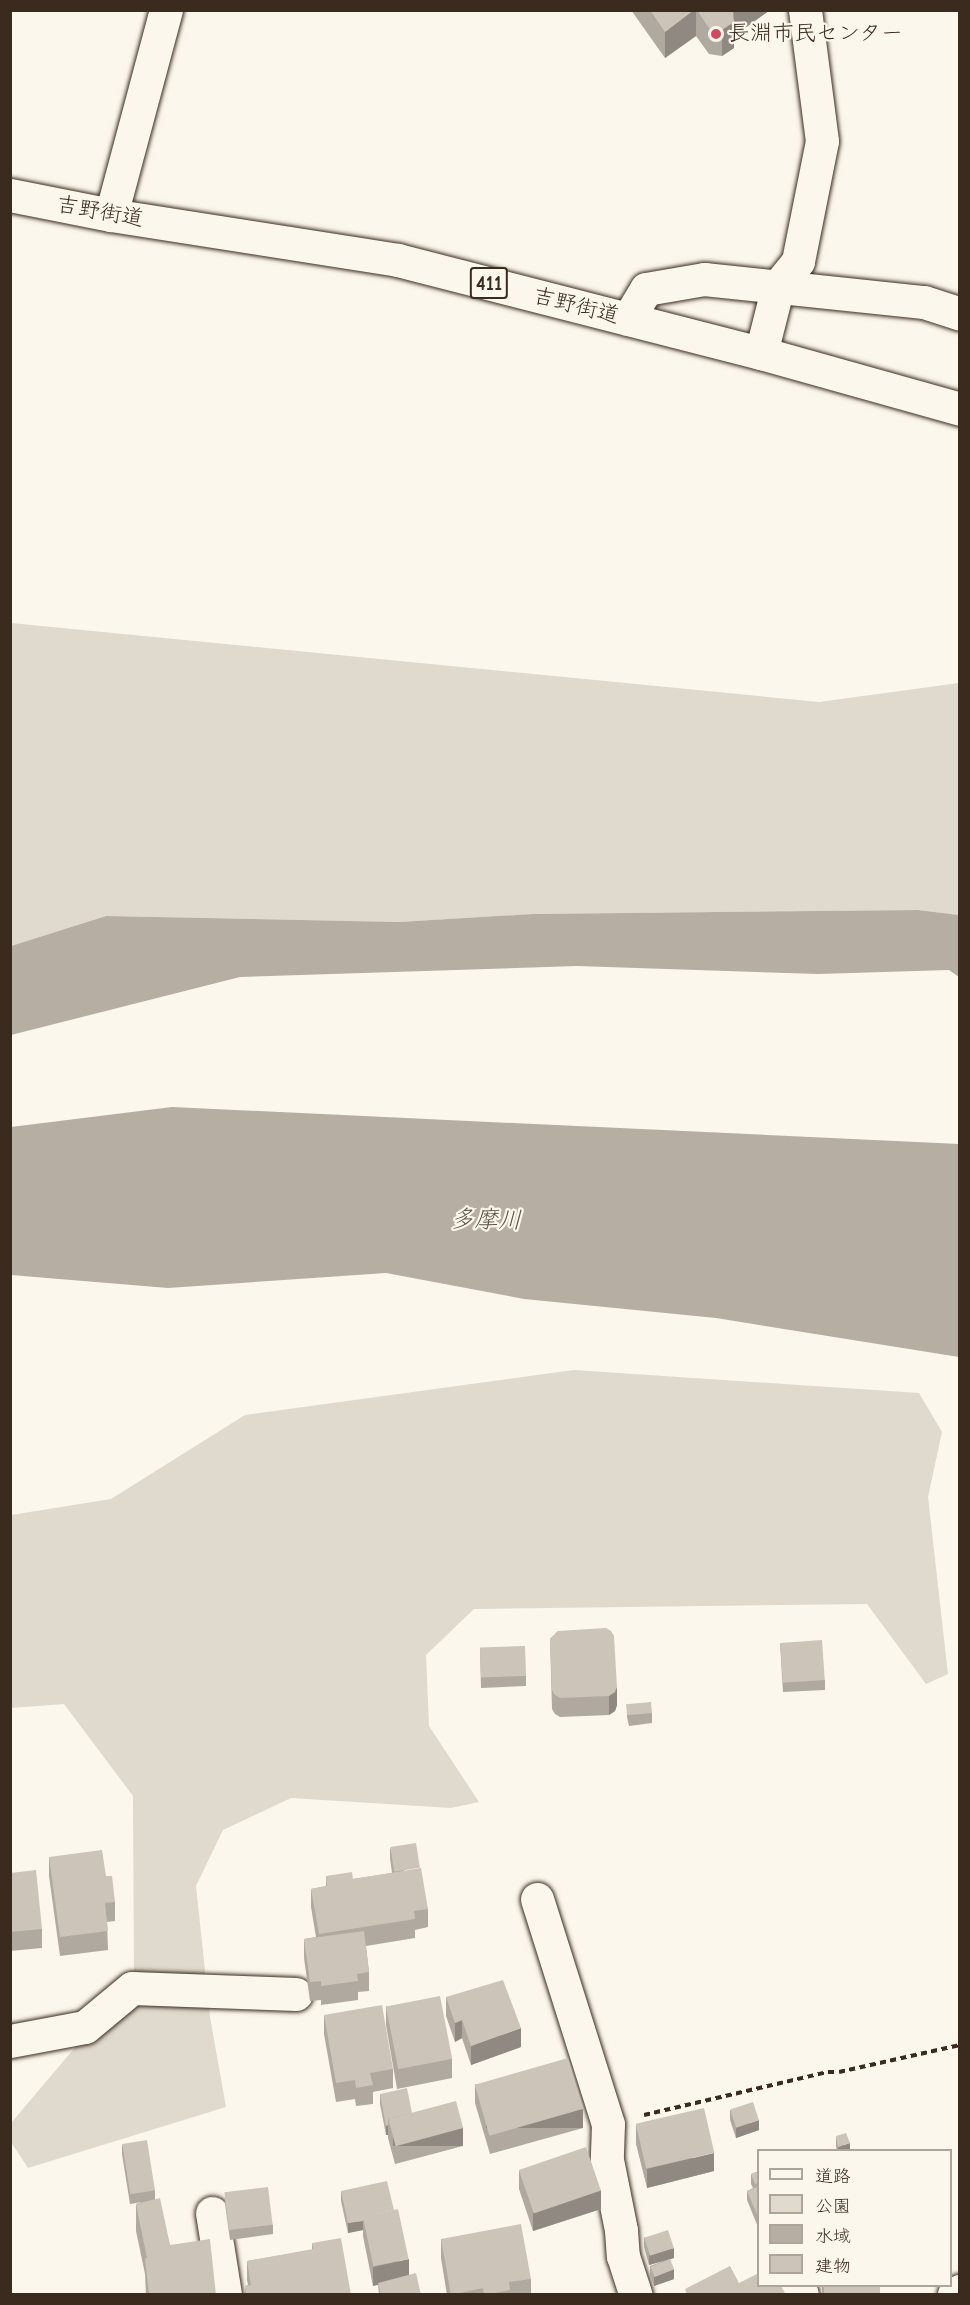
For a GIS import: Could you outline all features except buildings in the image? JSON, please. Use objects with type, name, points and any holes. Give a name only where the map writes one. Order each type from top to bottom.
[{"type":"main road","points":[[111,215],[166,10]]},
{"type":"main road","points":[[761,353],[778,286],[798,261],[822,141],[805,10]]},
{"type":"main road","name":"吉野街道","points":[[10,195],[111,215],[398,260],[761,353],[960,409]]},
{"type":"main road","points":[[628,319],[646,289],[704,279],[924,302],[960,314]]},
{"type":"main road","points":[[537,1899],[608,2124],[608,2160],[621,2230],[623,2256],[635,2295]]},
{"type":"main road","points":[[10,2041],[85,2027],[132,1988],[296,1994]]},
{"type":"main road","points":[[213,2213],[225,2295]]},
{"type":"main road","points":[[954,2295],[960,2291]]},
{"type":"path","points":[[608,2124],[828,2072],[839,2072],[960,2045]]},
{"type":"green space","points":[[11,623],[819,702],[959,683],[959,915],[918,910],[533,914],[399,922],[106,916],[11,946]]},
{"type":"green space","points":[[574,1370],[919,1393],[942,1432],[928,1497],[948,1674],[926,1684],[867,1604],[474,1609],[426,1655],[429,1726],[479,1802],[451,1808],[291,1798],[223,1830],[196,1886],[210,2017],[226,2107],[28,2168],[11,2142],[11,2123],[134,1978],[133,1796],[64,1704],[11,1708],[11,1515],[111,1499],[245,1415]]},
{"type":"water","points":[[918,910],[959,915],[959,977],[949,970],[818,974],[577,966],[240,977],[11,1035],[11,946],[106,916],[399,922],[533,914]]},
{"type":"water","name":"多摩川","points":[[172,1107],[959,1144],[959,1357],[716,1318],[524,1299],[386,1273],[168,1288],[11,1275],[11,1127]]},
{"type":"place","name":"長淵市民センター","points":[[716,34]]}]
